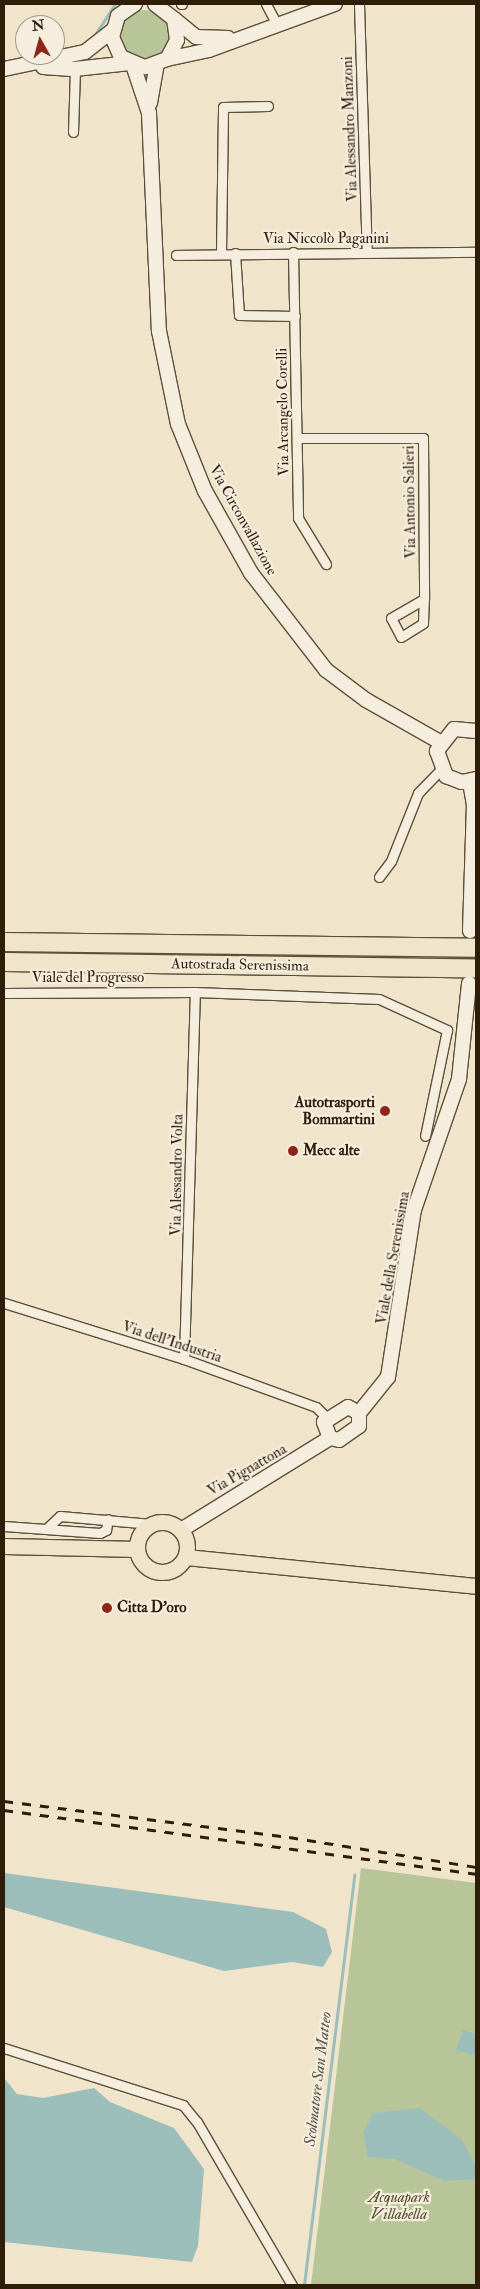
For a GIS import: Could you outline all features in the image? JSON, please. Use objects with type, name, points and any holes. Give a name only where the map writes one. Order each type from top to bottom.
[{"type":"highway","name":"Autostrada Serenissima","points":[[4,942],[476,948]]},
{"type":"highway","name":"Autostrada Serenissima","points":[[4,962],[472,976]]},
{"type":"main road","points":[[171,1523],[181,1530],[188,1546],[186,1557],[178,1567],[161,1572],[145,1565],[137,1549],[140,1534],[152,1524],[171,1523]]},
{"type":"main road","points":[[4,1546],[137,1549]]},
{"type":"main road","points":[[186,1557],[476,1586]]},
{"type":"street","points":[[4,69],[35,66],[76,54],[100,44],[112,30],[118,16],[132,4]]},
{"type":"street","points":[[266,4],[277,25]]},
{"type":"street","points":[[35,66],[75,70],[162,62],[209,50],[234,38],[335,4]]},
{"type":"street","name":"Via Alessandro Manzoni","points":[[360,4],[367,253]]},
{"type":"street","points":[[159,5],[196,37],[234,38]]},
{"type":"street","name":"Via Circonvallazione","points":[[174,19],[177,40],[162,62],[149,113],[159,331],[178,424],[205,491],[251,573],[326,670],[366,700],[440,742]]},
{"type":"street","name":"Via Circonvallazione","points":[[112,30],[116,51],[131,64],[149,113]]},
{"type":"street","points":[[73,132],[76,54]]},
{"type":"street","points":[[221,253],[223,107],[268,106]]},
{"type":"street","name":"Via Niccolò Paganini","points":[[176,255],[293,252],[476,252]]},
{"type":"street","name":"Via Arcangelo Corelli","points":[[293,252],[300,438],[298,518],[326,564]]},
{"type":"street","points":[[235,253],[239,315],[295,316]]},
{"type":"street","name":"Via Antonio Salieri","points":[[300,438],[423,438],[424,599]]},
{"type":"street","points":[[379,877],[391,861],[418,793],[441,769],[440,742],[454,729],[476,730]]},
{"type":"street","points":[[441,769],[454,780],[473,781],[470,931]]},
{"type":"street","name":"Viale della Serenissima","points":[[359,1413],[388,1376],[414,1210],[459,1079],[472,976]]},
{"type":"street","name":"Viale del Progresso","points":[[4,993],[195,992],[379,999],[447,1030],[425,1136]]},
{"type":"street","name":"Via Alessandro Volta","points":[[184,1359],[195,992]]},
{"type":"street","name":"Via dell'Industria","points":[[4,1303],[184,1359],[316,1407],[327,1418]]},
{"type":"street","points":[[348,1407],[359,1413],[358,1428],[339,1440],[330,1438],[323,1427],[327,1418],[348,1407]]},
{"type":"street","name":"Via Pignattona","points":[[181,1530],[330,1438]]},
{"type":"street","points":[[46,1529],[60,1516],[152,1524]]},
{"type":"street","points":[[4,1526],[100,1533],[106,1530],[108,1519]]},
{"type":"street","points":[[4,2048],[183,2105],[198,2122],[292,2285]]},
{"type":"green space","points":[[145,10],[154,12],[165,21],[170,35],[168,44],[159,55],[145,60],[136,58],[125,49],[120,35],[122,26],[131,15]]},
{"type":"green space","name":"Acquapark Villabella","points":[[361,1868],[476,1883],[476,2285],[311,2285]]},
{"type":"water","points":[[4,1873],[293,1912],[326,1929],[332,1952],[323,1967],[292,1962],[224,1971],[4,1907]]},
{"type":"water","points":[[463,2030],[476,2034],[476,2056],[456,2050]]},
{"type":"water","points":[[4,2078],[17,2094],[43,2098],[94,2088],[110,2102],[174,2128],[204,2169],[198,2246],[192,2262],[4,2242]]},
{"type":"water","points":[[420,2108],[462,2140],[476,2166],[476,2179],[444,2181],[395,2159],[368,2157],[363,2133],[373,2113]]},
{"type":"waterway","name":"Scolmatore San Matteo","points":[[93,38],[115,4]]},
{"type":"waterway","name":"Scolmatore San Matteo","points":[[304,2285],[354,1875]]},
{"type":"railway","points":[[4,1801],[289,1837],[476,1867]]},
{"type":"railway","points":[[4,1810],[476,1874]]},
{"type":"place","name":"Autotrasporti Bommartini","points":[[385,1111]]},
{"type":"place","name":"Mecc alte","points":[[293,1151]]},
{"type":"place","name":"Citta D'oro","points":[[107,1608]]}]
